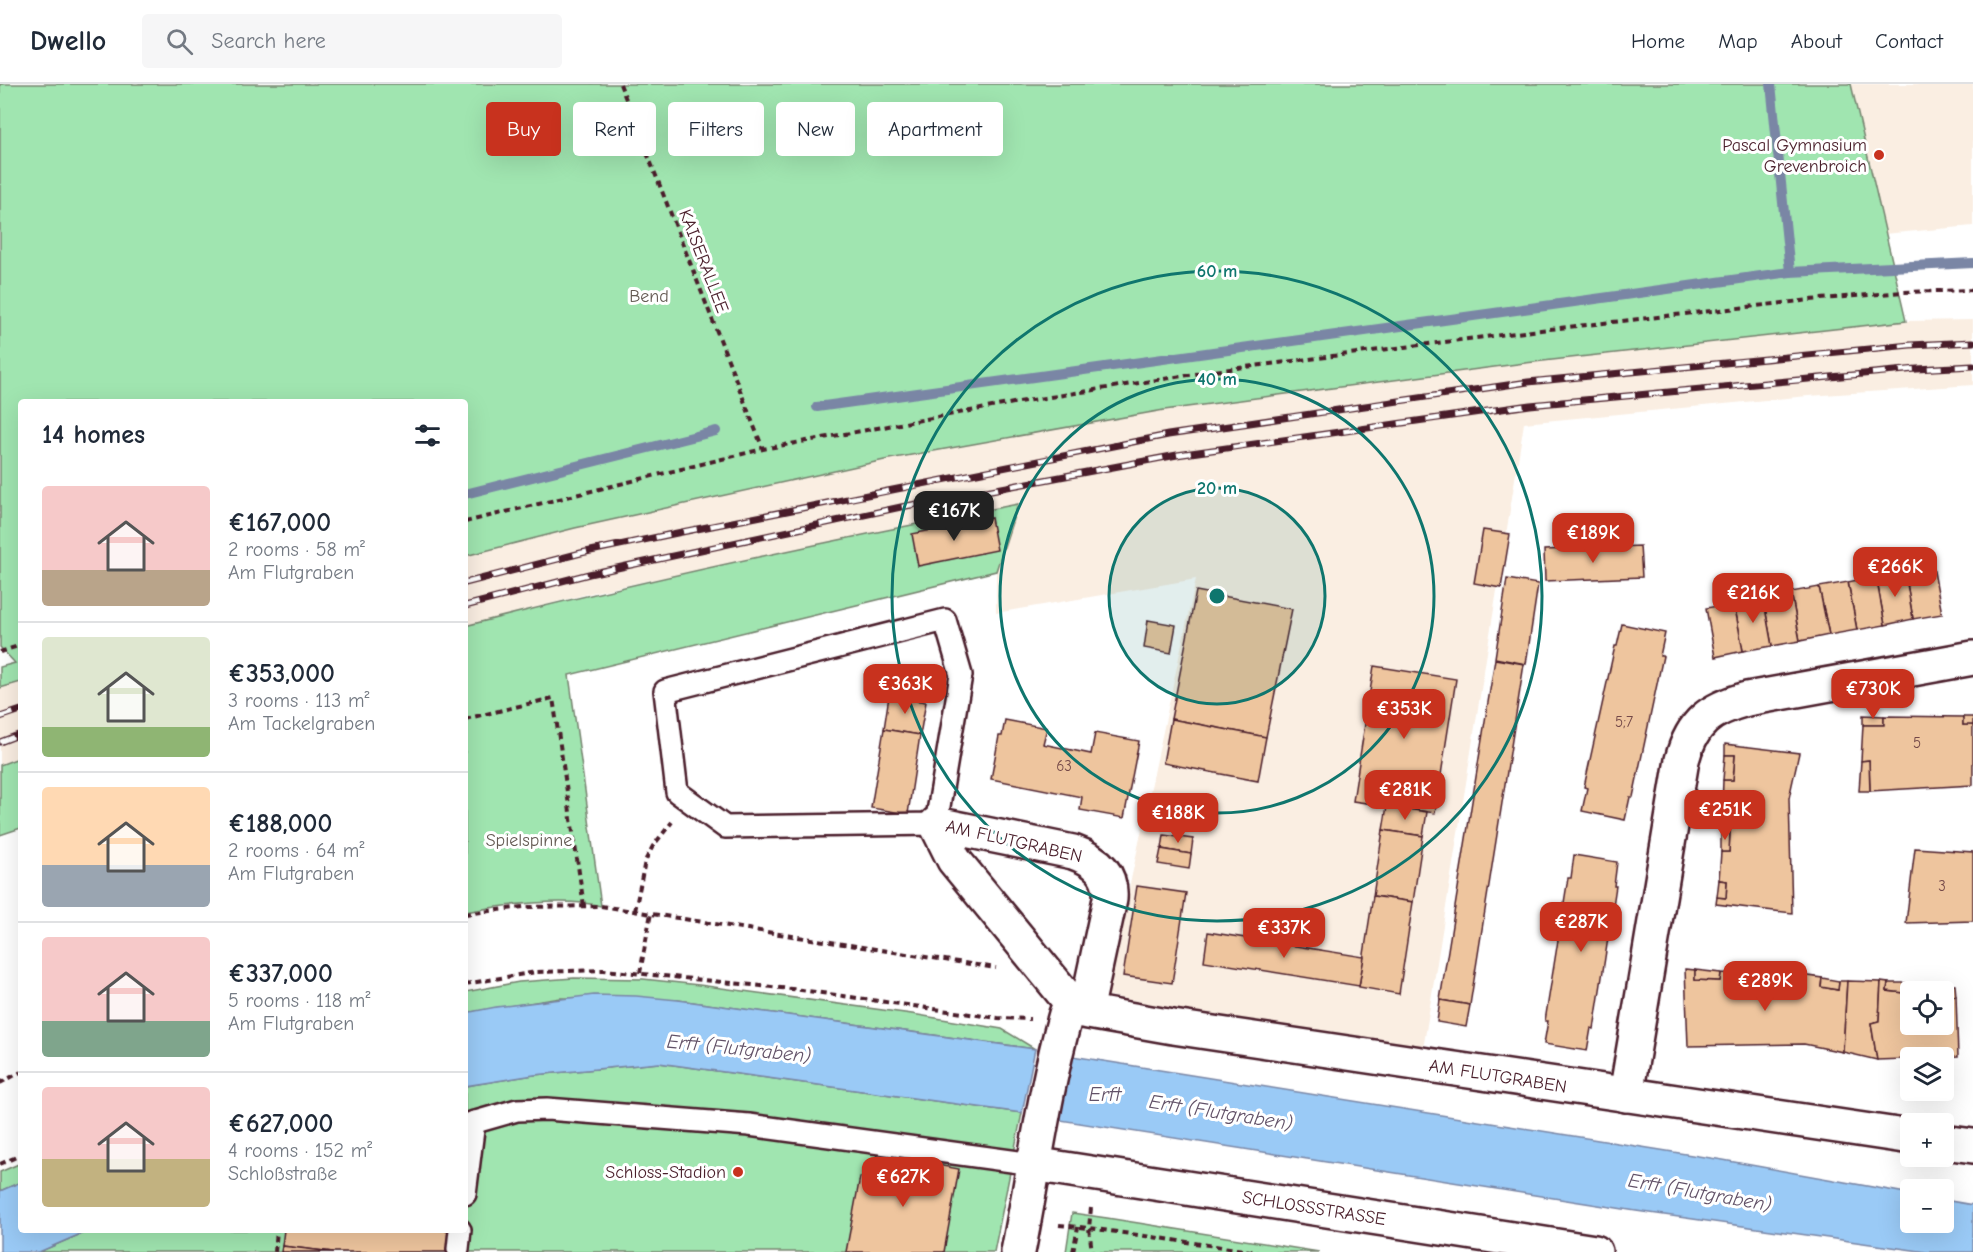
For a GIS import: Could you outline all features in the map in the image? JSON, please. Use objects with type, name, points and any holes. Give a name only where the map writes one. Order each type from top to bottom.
[{"type":"street","points":[[1626,1095],[1682,760],[1693,734],[1703,720],[1715,709],[1739,701],[1973,658]]},
{"type":"street","name":"AM FLUTGRABEN","points":[[936,824],[954,860],[1076,1012],[1900,1135]]},
{"type":"street","name":"AM FLUTGRABEN","points":[[936,824],[1073,852],[1091,860],[1103,870],[1110,884],[1110,899],[1076,1012],[1055,1053],[1033,1164]]},
{"type":"street","points":[[1954,1143],[1973,1146]]},
{"type":"street","points":[[1018,1252],[1033,1164]]},
{"type":"street","name":"SCHLOSSSTRASSE","points":[[1033,1164],[1595,1252]]},
{"type":"lane","points":[[945,620],[961,675],[936,824],[724,827],[677,792],[666,691],[945,620]]},
{"type":"lane","points":[[468,1152],[470,1124],[517,1110],[547,1109],[749,1125],[1033,1164]]},
{"type":"path","name":"KAISERALLEE","points":[[620,84],[763,449]]},
{"type":"path","points":[[468,521],[763,449],[1019,402],[1276,361],[1810,300],[1903,292],[1973,290]]},
{"type":"path","points":[[0,652],[18,646]]},
{"type":"path","points":[[468,718],[553,698],[584,906]]},
{"type":"path","points":[[635,911],[645,861],[653,846],[689,801]]},
{"type":"path","points":[[468,914],[524,907],[602,906],[998,968]]},
{"type":"path","points":[[640,973],[651,913]]},
{"type":"path","points":[[468,984],[557,970],[604,970],[801,990],[998,1018],[1035,1019],[1076,1012]]},
{"type":"path","points":[[0,1083],[18,1074]]},
{"type":"path","points":[[0,1164],[18,1156]]},
{"type":"path","points":[[1073,1252],[1078,1227]]},
{"type":"path","points":[[1092,1252],[1089,1228],[1257,1252]]},
{"type":"path","points":[[275,1252],[278,1233]]},
{"type":"shaded area","name":"Pascal Gymnasium Grevenbroich","points":[[1779,84],[1973,84],[1973,226],[1793,242]]},
{"type":"shaded area","points":[[1973,320],[1973,385],[1808,396],[1524,423],[1421,1062],[1106,995],[1196,579],[996,613],[996,571],[1017,504],[595,592],[468,625],[468,555],[575,528],[889,459],[1164,410],[1525,363],[1906,321]]},
{"type":"shaded area","points":[[18,683],[18,758],[0,765],[0,688]]},
{"type":"green space","name":"Bend","points":[[0,84],[1851,84],[1906,321],[1525,363],[1164,410],[889,459],[575,528],[468,555],[468,399],[18,399],[18,683],[0,688],[0,667],[15,663],[0,647]]},
{"type":"green space","name":"Spielspinne","points":[[1018,504],[996,571],[569,675],[601,906],[552,902],[468,912],[468,625],[602,592]]},
{"type":"green space","points":[[18,758],[18,829],[0,835],[0,765]]},
{"type":"green space","points":[[574,978],[643,979],[699,985],[912,1014],[1002,1029],[1035,1049],[678,1000],[561,998],[468,1013],[468,991],[519,982]]},
{"type":"green space","name":"Schloss-Stadion","points":[[659,1063],[1022,1113],[994,1252],[39,1252],[83,1233],[468,1233],[468,1086],[534,1075]]},
{"type":"green space","points":[[18,1164],[18,1183],[0,1191],[0,1172]]},
{"type":"green space","points":[[1072,1213],[1107,1218],[1319,1252],[1066,1252]]},
{"type":"water","name":"Erft (Flutgraben)","points":[[594,995],[636,996],[1035,1049],[1022,1113],[659,1063],[534,1075],[468,1086],[468,1012]]},
{"type":"water","name":"Erft","points":[[1072,1056],[1723,1160],[1900,1192],[1900,1233],[1954,1233],[1954,1202],[1973,1205],[1973,1252],[1927,1252],[1636,1211],[1060,1120]]},
{"type":"water","points":[[18,1183],[18,1233],[83,1233],[39,1252],[0,1252],[0,1191]]},
{"type":"building","points":[[991,518],[997,550],[918,566],[912,534]]},
{"type":"building","points":[[1483,530],[1510,534],[1501,588],[1474,583]]},
{"type":"building","points":[[1640,546],[1642,577],[1545,581],[1544,550]]},
{"type":"building","points":[[1933,566],[1942,614],[1913,619],[1905,572]]},
{"type":"building","points":[[1905,572],[1913,619],[1885,625],[1876,576]]},
{"type":"building","points":[[1876,576],[1885,625],[1857,630],[1848,582]]},
{"type":"building","points":[[1507,579],[1538,584],[1526,664],[1495,658]]},
{"type":"building","points":[[1848,582],[1857,630],[1829,635],[1819,587]]},
{"type":"building","points":[[1819,587],[1829,635],[1800,641],[1791,592]]},
{"type":"building","points":[[1196,591],[1292,609],[1266,737],[1171,719]]},
{"type":"building","points":[[1791,592],[1800,641],[1772,646],[1763,597]]},
{"type":"building","points":[[1763,597],[1772,646],[1743,651],[1734,603]]},
{"type":"building","points":[[1734,603],[1743,651],[1715,657],[1706,608]]},
{"type":"building","points":[[1148,620],[1176,625],[1171,653],[1144,648]]},
{"type":"building","points":[[1622,624],[1665,633],[1660,656],[1663,656],[1633,797],[1630,797],[1625,820],[1582,811],[1587,788],[1584,787],[1615,646],[1617,646]]},
{"type":"building","points":[[1495,659],[1524,664],[1470,1005],[1440,1000]]},
{"type":"building","points":[[1374,666],[1456,679],[1435,813],[1353,801]]},
{"type":"building","points":[[889,696],[926,702],[920,735],[884,729]]},
{"type":"building","points":[[1863,715],[1884,716],[1884,725],[1863,725]]},
{"type":"building","points":[[1884,716],[1963,717],[1963,725],[1973,725],[1973,785],[1870,791],[1869,760],[1861,761],[1863,725],[1884,725]]},
{"type":"building","points":[[1963,717],[1973,717],[1973,725],[1963,725]]},
{"type":"building","points":[[1171,719],[1266,737],[1258,781],[1163,763]]},
{"type":"building","points":[[1005,720],[1047,728],[1043,744],[1091,754],[1095,733],[1139,741],[1124,818],[1080,810],[1082,797],[991,779],[999,736],[1002,736]]},
{"type":"building","points":[[884,729],[920,735],[908,814],[871,808]]},
{"type":"building","points":[[1725,744],[1799,753],[1789,798],[1792,913],[1716,904],[1717,897],[1726,898],[1727,881],[1719,880],[1721,852],[1729,852],[1730,831],[1721,831],[1721,829],[1730,829],[1731,808],[1722,808],[1723,780],[1733,780],[1735,755],[1725,755]]},
{"type":"building","points":[[1725,755],[1735,755],[1733,780],[1723,780]]},
{"type":"building","points":[[1869,760],[1870,791],[1859,791],[1861,761]]},
{"type":"building","points":[[1387,806],[1427,812],[1423,836],[1383,830]]},
{"type":"building","points":[[1722,808],[1731,808],[1730,829],[1721,829]]},
{"type":"building","points":[[1383,830],[1423,836],[1413,902],[1373,896]]},
{"type":"building","points":[[1721,831],[1730,831],[1729,852],[1721,852]]},
{"type":"building","points":[[1164,835],[1193,839],[1191,854],[1162,849]]},
{"type":"building","points":[[1915,848],[1973,852],[1973,921],[1906,923]]},
{"type":"building","points":[[1161,849],[1191,854],[1189,869],[1158,864]]},
{"type":"building","points":[[1574,855],[1617,862],[1614,886],[1616,886],[1594,1029],[1591,1028],[1587,1051],[1544,1044],[1548,1021],[1545,1021],[1568,878],[1571,878]]},
{"type":"building","points":[[1719,880],[1727,881],[1726,898],[1717,897]]},
{"type":"building","points":[[1137,886],[1186,893],[1172,983],[1123,976]]},
{"type":"building","points":[[1373,896],[1413,902],[1399,994],[1359,987]]},
{"type":"building","points":[[1208,932],[1364,957],[1359,986],[1204,961]]},
{"type":"building","points":[[1685,969],[1695,970],[1695,980],[1720,981],[1721,973],[1749,975],[1749,983],[1770,984],[1770,975],[1773,976],[1772,984],[1794,985],[1794,976],[1808,976],[1822,978],[1821,987],[1838,990],[1839,981],[1847,981],[1843,1052],[1804,1044],[1688,1046]]},
{"type":"building","points":[[1695,970],[1721,973],[1720,981],[1695,980]]},
{"type":"building","points":[[1749,975],[1770,975],[1770,984],[1749,983]]},
{"type":"building","points":[[1773,976],[1794,976],[1794,985],[1772,984]]},
{"type":"building","points":[[1822,978],[1839,981],[1838,990],[1821,987]]},
{"type":"building","points":[[1847,981],[1881,982],[1879,1021],[1871,1023],[1877,1060],[1843,1052]]},
{"type":"building","points":[[1881,982],[1888,983],[1887,991],[1900,992],[1900,1035],[1954,1035],[1954,996],[1956,996],[1958,1057],[1954,1057],[1954,1047],[1900,1047],[1900,1059],[1877,1060],[1871,1023],[1879,1021]]},
{"type":"building","points":[[1888,983],[1900,983],[1900,992],[1887,991]]},
{"type":"building","points":[[1440,1000],[1470,1005],[1466,1027],[1437,1022]]},
{"type":"building","points":[[877,1154],[959,1169],[944,1252],[846,1252],[860,1177],[873,1179]]},
{"type":"building","points":[[284,1233],[449,1233],[446,1252],[333,1252],[282,1246]]},
{"type":"building","points":[[282,1246],[333,1252],[281,1252]]},
{"type":"waterway","points":[[1771,84],[1790,272]]},
{"type":"waterway","points":[[817,407],[1790,272],[1973,263]]},
{"type":"waterway","points":[[468,493],[716,431]]},
{"type":"railway","points":[[468,582],[581,553],[1168,435],[1528,382],[1910,345],[1973,342]]},
{"type":"railway","points":[[468,605],[589,574],[901,507],[1177,455],[1530,405],[1917,369],[1973,366]]},
{"type":"railway","points":[[0,717],[18,711]]},
{"type":"railway","points":[[0,742],[18,735]]},
{"type":"place","name":"Pascal Gymnasium Grevenbroich","points":[[1879,155]]},
{"type":"place","name":"Schloss-Stadion","points":[[738,1172]]}]
